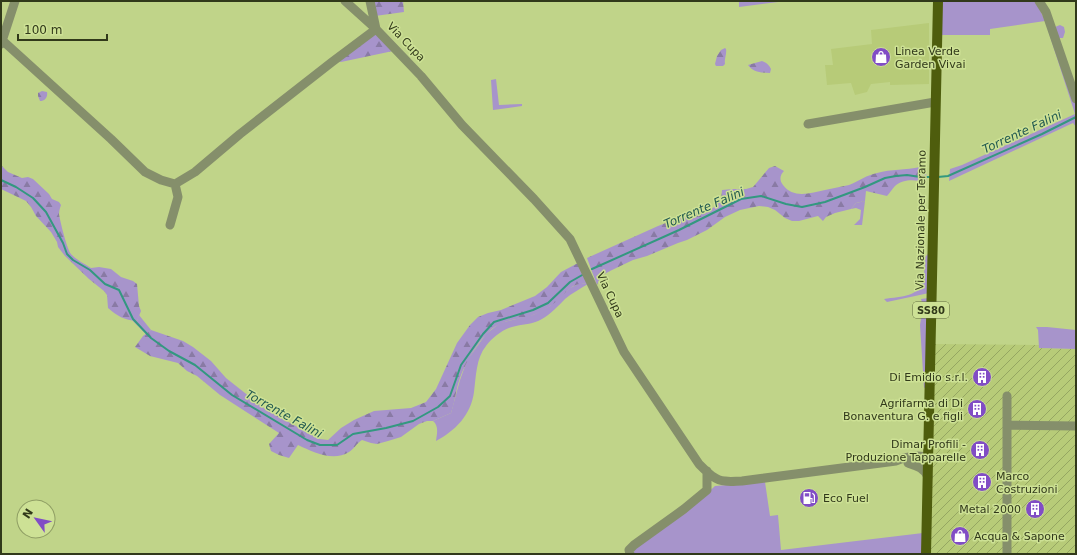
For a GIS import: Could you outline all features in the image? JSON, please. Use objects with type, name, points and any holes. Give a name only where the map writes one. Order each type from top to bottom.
[{"type":"main road","name":"Via Nazionale per Teramo","points":[[926,554],[938,1]]},
{"type":"street","points":[[15,1],[2,42],[111,139],[145,172],[160,180],[175,184],[195,172],[240,134],[376,29],[370,1]]},
{"type":"street","name":"Via Cupa","points":[[345,1],[376,29],[421,76],[462,125],[534,199],[570,239],[624,352],[699,464],[718,480],[724,482],[742,481],[896,461],[900,463],[909,460],[924,460],[928,458]]},
{"type":"street","points":[[1039,1],[1046,12],[1076,99]]},
{"type":"street","points":[[808,124],[935,102]]},
{"type":"street","points":[[170,225],[178,197],[175,184]]},
{"type":"street","points":[[1007,396],[1007,554]]},
{"type":"street","points":[[1007,425],[1076,426]]},
{"type":"street","points":[[909,460],[924,449],[928,436]]},
{"type":"street","name":"Via Cupa","points":[[909,460],[923,469],[928,477]]},
{"type":"street","points":[[630,554],[629,550],[634,545],[684,509],[707,490],[707,471]]},
{"type":"shaded area","name":"Linea Verde Garden Vivai","points":[[929,23],[929,84],[890,85],[890,82],[871,84],[867,92],[855,95],[851,83],[827,85],[825,65],[833,65],[831,49],[872,44],[871,30]]},
{"type":"shaded area","points":[[934,344],[1039,345],[1039,348],[1076,349],[1076,554],[930,554]]},
{"type":"green space","points":[[372,1],[403,1],[404,12],[375,16]]},
{"type":"green space","points":[[739,1],[778,1],[778,2],[739,7]]},
{"type":"green space","points":[[941,1],[1036,1],[1045,21],[990,29],[990,35],[942,35]]},
{"type":"green space","points":[[1045,21],[1076,106],[1076,127],[1073,123],[949,181],[950,169],[1075,114]]},
{"type":"green space","points":[[1060,25],[1064,27],[1065,32],[1063,38],[1059,38],[1055,27]]},
{"type":"green space","points":[[375,32],[393,51],[341,62],[337,61]]},
{"type":"green space","points":[[725,48],[725,64],[723,66],[716,66],[717,56],[721,50]]},
{"type":"green space","points":[[762,61],[767,63],[771,69],[770,73],[758,72],[748,65]]},
{"type":"green space","points":[[496,79],[499,105],[522,104],[522,106],[493,110],[491,80]]},
{"type":"green space","points":[[42,91],[47,92],[47,97],[40,101],[38,93]]},
{"type":"green space","points":[[925,159],[926,182],[914,180],[899,183],[887,196],[866,191],[865,201],[856,203],[851,209],[826,217],[823,221],[818,216],[799,221],[792,221],[768,207],[759,206],[740,210],[725,217],[707,230],[687,240],[633,260],[610,271],[601,276],[597,285],[587,258],[658,226],[694,212],[713,208],[721,200],[722,190],[746,189],[753,187],[769,168],[775,166],[784,171],[781,179],[782,183],[787,189],[797,194],[802,194],[849,185],[870,175],[882,172],[920,167]]},
{"type":"green space","points":[[1,165],[8,172],[22,178],[28,177],[33,179],[49,194],[52,199],[59,202],[61,205],[59,214],[62,228],[69,251],[73,256],[91,268],[99,267],[111,269],[121,277],[137,284],[139,306],[141,311],[137,321],[128,320],[121,317],[108,308],[107,295],[104,291],[65,256],[58,247],[57,242],[51,232],[36,216],[26,201],[1,189]]},
{"type":"green space","points":[[865,201],[862,225],[854,225],[860,219],[861,210],[856,208],[851,209],[856,203]]},
{"type":"green space","points":[[929,253],[929,293],[887,302],[884,299],[909,295],[918,289],[924,272],[924,258]]},
{"type":"green space","points":[[578,263],[588,284],[582,283],[572,287],[555,303],[536,314],[495,326],[476,346],[463,371],[451,413],[433,421],[427,421],[419,424],[401,437],[388,441],[377,444],[362,440],[349,452],[343,455],[323,455],[298,445],[289,458],[271,451],[269,444],[279,433],[220,395],[178,363],[150,356],[135,347],[143,336],[151,330],[183,341],[211,361],[226,378],[265,409],[320,439],[328,440],[341,428],[374,411],[411,408],[426,402],[436,389],[457,343],[478,317],[501,310],[535,296],[547,287],[561,272]]},
{"type":"green space","points":[[580,283],[588,284],[573,293],[542,319],[529,324],[512,327],[495,336],[480,356],[474,392],[466,415],[456,427],[436,441],[437,427],[433,421],[451,413],[460,380],[468,359],[486,334],[500,323],[533,315],[550,306],[570,288]]},
{"type":"green space","points":[[928,298],[926,387],[924,388],[920,325],[923,306],[921,299]]},
{"type":"green space","points":[[139,315],[151,330],[146,334],[132,320],[137,321]]},
{"type":"green space","points":[[1036,327],[1076,330],[1076,349],[1039,348],[1038,330]]},
{"type":"green space","points":[[765,482],[770,516],[778,515],[781,550],[923,533],[923,554],[633,554],[635,548],[700,500],[715,486]]},
{"type":"waterway","name":"Torrente Falini","points":[[938,177],[948,176],[1042,134],[1076,117]]},
{"type":"waterway","name":"Torrente Falini","points":[[592,269],[679,230],[741,199],[761,196],[786,204],[802,207],[825,202],[885,178],[907,175],[932,177]]},
{"type":"waterway","name":"Torrente Falini","points":[[1,180],[16,187],[33,198],[46,212],[63,243],[67,254],[73,260],[90,270],[105,284],[119,290],[133,319],[151,338],[169,351],[195,365],[232,395],[307,440],[320,445],[337,445],[353,434],[413,421],[438,407],[450,396],[461,365],[483,334],[494,322],[533,310],[548,303],[570,282],[584,274]]},
{"type":"place","name":"Linea Verde Garden Vivai","points":[[881,57]]},
{"type":"place","name":"Di Emidio s.r.l.","points":[[982,377]]},
{"type":"place","name":"Agrifarma di Di Bonaventura G. e figli","points":[[977,409]]},
{"type":"place","name":"Dimar Profili - Produzione Tapparelle","points":[[980,450]]},
{"type":"place","name":"Marco Costruzioni","points":[[982,482]]},
{"type":"place","name":"Eco Fuel","points":[[809,498]]},
{"type":"place","name":"Metal 2000","points":[[1035,509]]},
{"type":"place","name":"Acqua & Sapone","points":[[960,536]]}]
